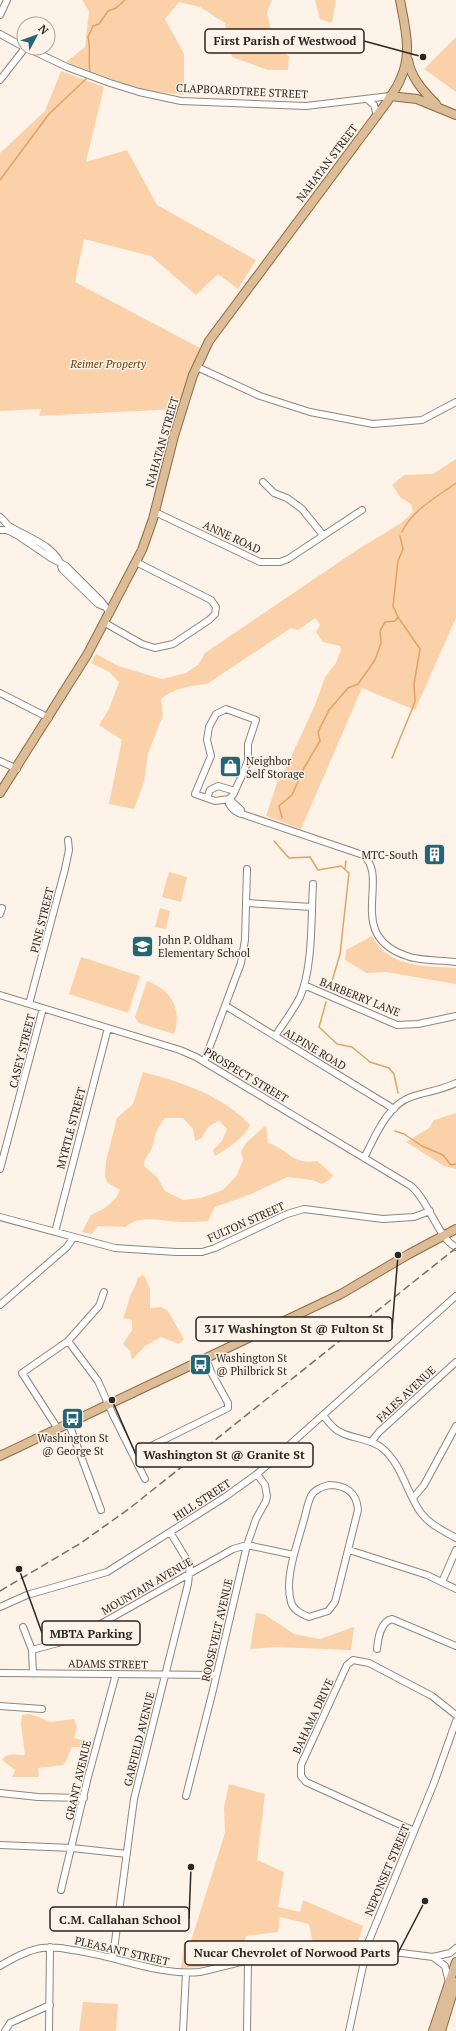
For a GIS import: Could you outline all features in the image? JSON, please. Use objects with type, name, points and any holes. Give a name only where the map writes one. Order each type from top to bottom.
[{"type":"main road","name":"NAHATAN STREET","points":[[0,793],[49,718],[105,623],[136,562],[146,540],[155,512],[174,436],[197,367],[220,324],[377,115],[400,80],[407,56],[407,41],[400,0]]},
{"type":"main road","name":"CLAPBOARDTREE STREET","points":[[407,56],[410,70],[421,88],[439,107]]},
{"type":"main road","name":"CLAPBOARDTREE STREET","points":[[390,96],[417,99],[456,115]]},
{"type":"main road","points":[[0,1456],[109,1406],[345,1292],[456,1228]]},
{"type":"main road","points":[[441,2031],[456,1962]]},
{"type":"main road","points":[[433,2031],[452,1983]]},
{"type":"street","points":[[0,16],[7,0]]},
{"type":"street","name":"CLAPBOARDTREE STREET","points":[[0,34],[16,43]]},
{"type":"street","points":[[0,80],[19,56]]},
{"type":"street","name":"CLAPBOARDTREE STREET","points":[[42,56],[66,67],[110,83],[139,92],[181,101],[306,106],[390,96]]},
{"type":"street","points":[[367,99],[374,105],[377,115]]},
{"type":"street","points":[[197,367],[260,396],[310,412],[373,424],[422,420],[456,402]]},
{"type":"street","points":[[263,482],[274,493],[287,498],[302,509],[323,535]]},
{"type":"street","name":"ANNE ROAD","points":[[155,512],[260,562],[280,562],[288,559],[362,510]]},
{"type":"street","points":[[2,519],[8,526],[42,545],[54,554],[61,564],[62,569],[98,604],[103,606],[110,613]]},
{"type":"street","points":[[0,530],[6,530],[23,538],[61,564]]},
{"type":"street","points":[[105,623],[142,644],[155,648],[173,644],[209,620],[215,614],[216,607],[211,600],[136,562]]},
{"type":"street","points":[[0,693],[49,718]]},
{"type":"street","points":[[230,800],[221,801],[195,794],[211,756],[207,740],[208,729],[214,716],[219,711],[226,709],[256,720],[248,744],[248,760],[235,792],[230,800],[229,804],[232,808],[238,814],[242,814],[363,855],[368,861],[371,870],[372,921],[379,939],[408,957],[456,962]]},
{"type":"street","points":[[0,761],[17,769]]},
{"type":"street","points":[[207,798],[210,790],[218,786],[235,792]]},
{"type":"street","name":"PINE STREET","points":[[29,1004],[65,869],[69,850],[68,840]]},
{"type":"street","points":[[204,1062],[241,963],[247,869]]},
{"type":"street","points":[[275,1036],[300,997],[304,985],[309,951],[313,884]]},
{"type":"street","points":[[246,903],[312,907]]},
{"type":"street","name":"BARBERRY LANE","points":[[304,985],[397,1025],[418,1024],[456,1016]]},
{"type":"street","name":"PROSPECT STREET","points":[[0,995],[180,1050],[204,1062],[411,1186],[422,1197],[443,1236]]},
{"type":"street","name":"ALPINE ROAD","points":[[226,1006],[394,1109]]},
{"type":"street","name":"CASEY STREET","points":[[0,1169],[43,1008]]},
{"type":"street","name":"MYRTLE STREET","points":[[54,1232],[108,1028]]},
{"type":"street","points":[[364,1158],[382,1126],[394,1109],[409,1097],[433,1092],[456,1083]]},
{"type":"street","name":"FULTON STREET","points":[[0,1217],[73,1238],[115,1248],[136,1251],[202,1252],[215,1248],[287,1214],[304,1208],[377,1219],[414,1217],[430,1211]]},
{"type":"street","points":[[443,1236],[456,1247]]},
{"type":"street","points":[[0,1305],[67,1247],[73,1238]]},
{"type":"street","points":[[58,1429],[22,1373],[68,1341],[98,1306],[104,1292]]},
{"type":"street","name":"HILL STREET","points":[[0,1607],[27,1595],[107,1572],[225,1497],[257,1474],[456,1296]]},
{"type":"street","points":[[68,1341],[95,1376],[145,1479]]},
{"type":"street","points":[[133,1455],[225,1410],[229,1406],[211,1372],[206,1358]]},
{"type":"street","name":"FALES AVENUE","points":[[371,1442],[379,1432],[455,1365]]},
{"type":"street","points":[[323,1415],[332,1426],[342,1433],[371,1442],[382,1448],[390,1455],[413,1498],[426,1518],[456,1538]]},
{"type":"street","points":[[69,1424],[101,1510]]},
{"type":"street","points":[[413,1498],[424,1485],[456,1426]]},
{"type":"street","name":"ROOSEVELT AVENUE","points":[[186,1796],[247,1545],[267,1496],[265,1486],[257,1474]]},
{"type":"street","points":[[329,1485],[346,1487],[356,1498],[358,1510],[349,1550],[335,1602],[328,1611],[309,1617],[298,1612],[291,1603],[288,1591],[294,1556],[311,1496],[319,1488],[329,1485]]},
{"type":"street","name":"GARFIELD AVENUE","points":[[113,1957],[128,1854],[134,1799],[189,1574],[190,1565],[170,1532]]},
{"type":"street","points":[[247,1545],[294,1556]]},
{"type":"street","name":"MOUNTAIN AVENUE","points":[[32,1650],[69,1640],[232,1550],[247,1545]]},
{"type":"street","points":[[349,1550],[409,1569],[456,1589]]},
{"type":"street","points":[[442,1582],[456,1550]]},
{"type":"street","points":[[377,1649],[382,1628],[385,1623],[392,1619],[456,1646]]},
{"type":"street","points":[[24,1627],[32,1650],[33,1674]]},
{"type":"street","name":"BAHAMA DRIVE","points":[[414,1831],[306,1782],[301,1776],[301,1766],[347,1665],[353,1660],[362,1660],[369,1663],[432,1696],[456,1714]]},
{"type":"street","name":"ADAMS STREET","points":[[0,1673],[216,1675]]},
{"type":"street","name":"GRANT AVENUE","points":[[61,1890],[116,1674]]},
{"type":"street","points":[[0,1706],[42,1708]]},
{"type":"street","name":"NEPONSET STREET","points":[[349,2031],[365,1950],[434,1783],[456,1721]]},
{"type":"street","points":[[0,1793],[38,1797],[84,1798]]},
{"type":"street","points":[[0,1845],[72,1848],[128,1854]]},
{"type":"street","points":[[49,2031],[50,1947]]},
{"type":"street","name":"PLEASANT STREET","points":[[0,1966],[27,1952],[50,1947],[80,1950],[186,1974],[291,1950],[389,1950],[433,1957],[446,1955],[456,1948]]},
{"type":"street","points":[[433,1957],[445,1966],[452,1983]]},
{"type":"street","points":[[247,2031],[248,1960]]},
{"type":"street","points":[[183,2031],[186,1974]]},
{"type":"street","points":[[5,2031],[10,2023],[50,2005]]},
{"type":"green space","points":[[82,0],[272,0],[267,12],[274,46],[289,56],[288,70],[268,70],[232,57],[225,23],[200,7],[179,2],[165,19],[184,54],[184,95],[141,90],[66,62],[85,47],[89,11]]},
{"type":"green space","points":[[315,0],[336,0],[332,23],[320,19]]},
{"type":"green space","points":[[456,37],[456,92],[424,69]]},
{"type":"green space","name":"Reimer Property","points":[[61,71],[104,87],[86,162],[127,150],[157,205],[256,260],[238,289],[218,274],[196,295],[151,256],[84,239],[75,282],[200,348],[189,374],[178,409],[39,416],[41,409],[0,411],[0,153],[45,111]]},
{"type":"green space","points":[[456,459],[456,618],[415,710],[362,688],[301,829],[266,816],[277,783],[284,772],[315,705],[325,677],[336,663],[341,650],[340,646],[323,642],[316,632],[320,625],[315,618],[298,630],[291,628],[207,684],[182,688],[161,699],[163,715],[148,754],[144,782],[134,809],[109,804],[122,740],[99,725],[109,709],[119,682],[109,672],[91,663],[96,654],[118,666],[162,679],[186,673],[199,664],[205,653],[357,550],[401,523],[413,512],[411,504],[400,497],[392,485],[404,475],[433,474]]},
{"type":"green space","points":[[169,872],[187,877],[181,902],[162,897]]},
{"type":"green space","points":[[160,908],[170,911],[166,929],[155,927]]},
{"type":"green space","points":[[372,936],[379,946],[398,960],[432,967],[456,968],[456,984],[386,972],[367,973],[345,960],[346,950]]},
{"type":"green space","points":[[81,957],[140,976],[128,1013],[69,994]]},
{"type":"green space","points":[[147,981],[162,989],[172,1001],[177,1016],[174,1034],[139,1023],[135,1017]]},
{"type":"green space","points":[[143,1072],[172,1080],[200,1091],[227,1105],[250,1125],[244,1134],[230,1147],[215,1156],[213,1150],[222,1141],[227,1129],[219,1121],[209,1127],[202,1138],[195,1141],[193,1129],[183,1118],[165,1118],[158,1129],[144,1166],[157,1177],[165,1191],[183,1200],[201,1198],[223,1190],[237,1175],[243,1160],[241,1151],[246,1143],[266,1125],[268,1143],[281,1149],[295,1159],[308,1162],[317,1161],[333,1175],[329,1180],[322,1184],[312,1180],[287,1177],[251,1194],[215,1207],[208,1221],[180,1222],[144,1219],[131,1223],[125,1227],[98,1226],[92,1234],[82,1232],[91,1215],[105,1208],[116,1198],[120,1190],[108,1183],[105,1177],[106,1161],[117,1118],[133,1104]]},
{"type":"green space","points":[[456,1113],[456,1169],[444,1166],[406,1142],[429,1128],[434,1120]]},
{"type":"green space","points":[[142,1275],[145,1277],[150,1289],[150,1308],[161,1307],[168,1311],[184,1339],[179,1344],[161,1337],[145,1346],[132,1360],[130,1351],[123,1344],[132,1330],[132,1320],[123,1318],[137,1279]]},
{"type":"green space","points":[[256,1613],[264,1614],[294,1634],[320,1639],[354,1627],[351,1650],[275,1647],[250,1649]]},
{"type":"green space","points":[[30,1714],[51,1722],[74,1719],[77,1727],[74,1738],[86,1741],[79,1747],[72,1747],[63,1765],[38,1768],[39,1777],[12,1777],[15,1770],[2,1760],[4,1757],[9,1755],[25,1755],[21,1724],[22,1715]]},
{"type":"green space","points":[[229,1784],[265,1794],[257,1860],[284,1872],[278,1907],[300,1912],[303,1900],[363,1926],[358,1942],[313,1943],[309,1924],[280,1917],[278,1932],[246,1936],[242,1955],[200,1967],[181,1968],[184,1942],[191,1941],[225,1833],[224,1807]]},
{"type":"green space","points":[[83,2002],[118,2004],[116,2031],[79,2031]]},
{"type":"waterway","points":[[90,72],[88,37],[93,26],[99,24],[108,11],[116,8],[125,0]]},
{"type":"waterway","points":[[0,180],[49,114],[87,78]]},
{"type":"waterway","points":[[402,532],[406,524],[418,511],[456,483]]},
{"type":"waterway","points":[[282,818],[279,806],[292,795],[304,768],[320,741],[318,732],[329,710],[348,688],[358,684],[375,660],[381,643],[380,631],[385,622],[395,621],[398,617],[393,606],[398,561],[403,549],[400,536]]},
{"type":"waterway","points":[[392,758],[415,702],[414,684],[420,649],[398,617]]},
{"type":"waterway","points":[[274,841],[289,858],[310,857],[318,870],[341,866],[349,873],[340,954],[332,981]]},
{"type":"waterway","points":[[345,869],[346,861]]},
{"type":"waterway","points":[[326,1002],[319,1027],[337,1044],[352,1047],[370,1062],[389,1068],[394,1074],[398,1093]]},
{"type":"waterway","points":[[395,1131],[404,1134],[422,1146],[443,1155],[451,1165],[456,1164]]},
{"type":"railway","points":[[0,1591],[81,1543],[130,1508],[456,1248]]},
{"type":"place","name":"First Parish of Westwood","points":[[423,57]]},
{"type":"place","name":"Neighbor Self Storage","points":[[230,767]]},
{"type":"place","name":"MTC-South","points":[[434,855]]},
{"type":"place","name":"John P. Oldham Elementary School","points":[[142,946]]},
{"type":"place","name":"317 Washington St @ Fulton St","points":[[398,1255]]},
{"type":"place","name":"Washington St @ Philbrick St","points":[[201,1364]]},
{"type":"place","name":"Washington St @ Granite St","points":[[112,1400]]},
{"type":"place","name":"Washington St @ George St","points":[[73,1418]]},
{"type":"place","name":"MBTA Parking","points":[[19,1569]]},
{"type":"place","name":"C.M. Callahan School","points":[[191,1867]]},
{"type":"place","name":"Nucar Chevrolet of Norwood Parts","points":[[425,1901]]}]
